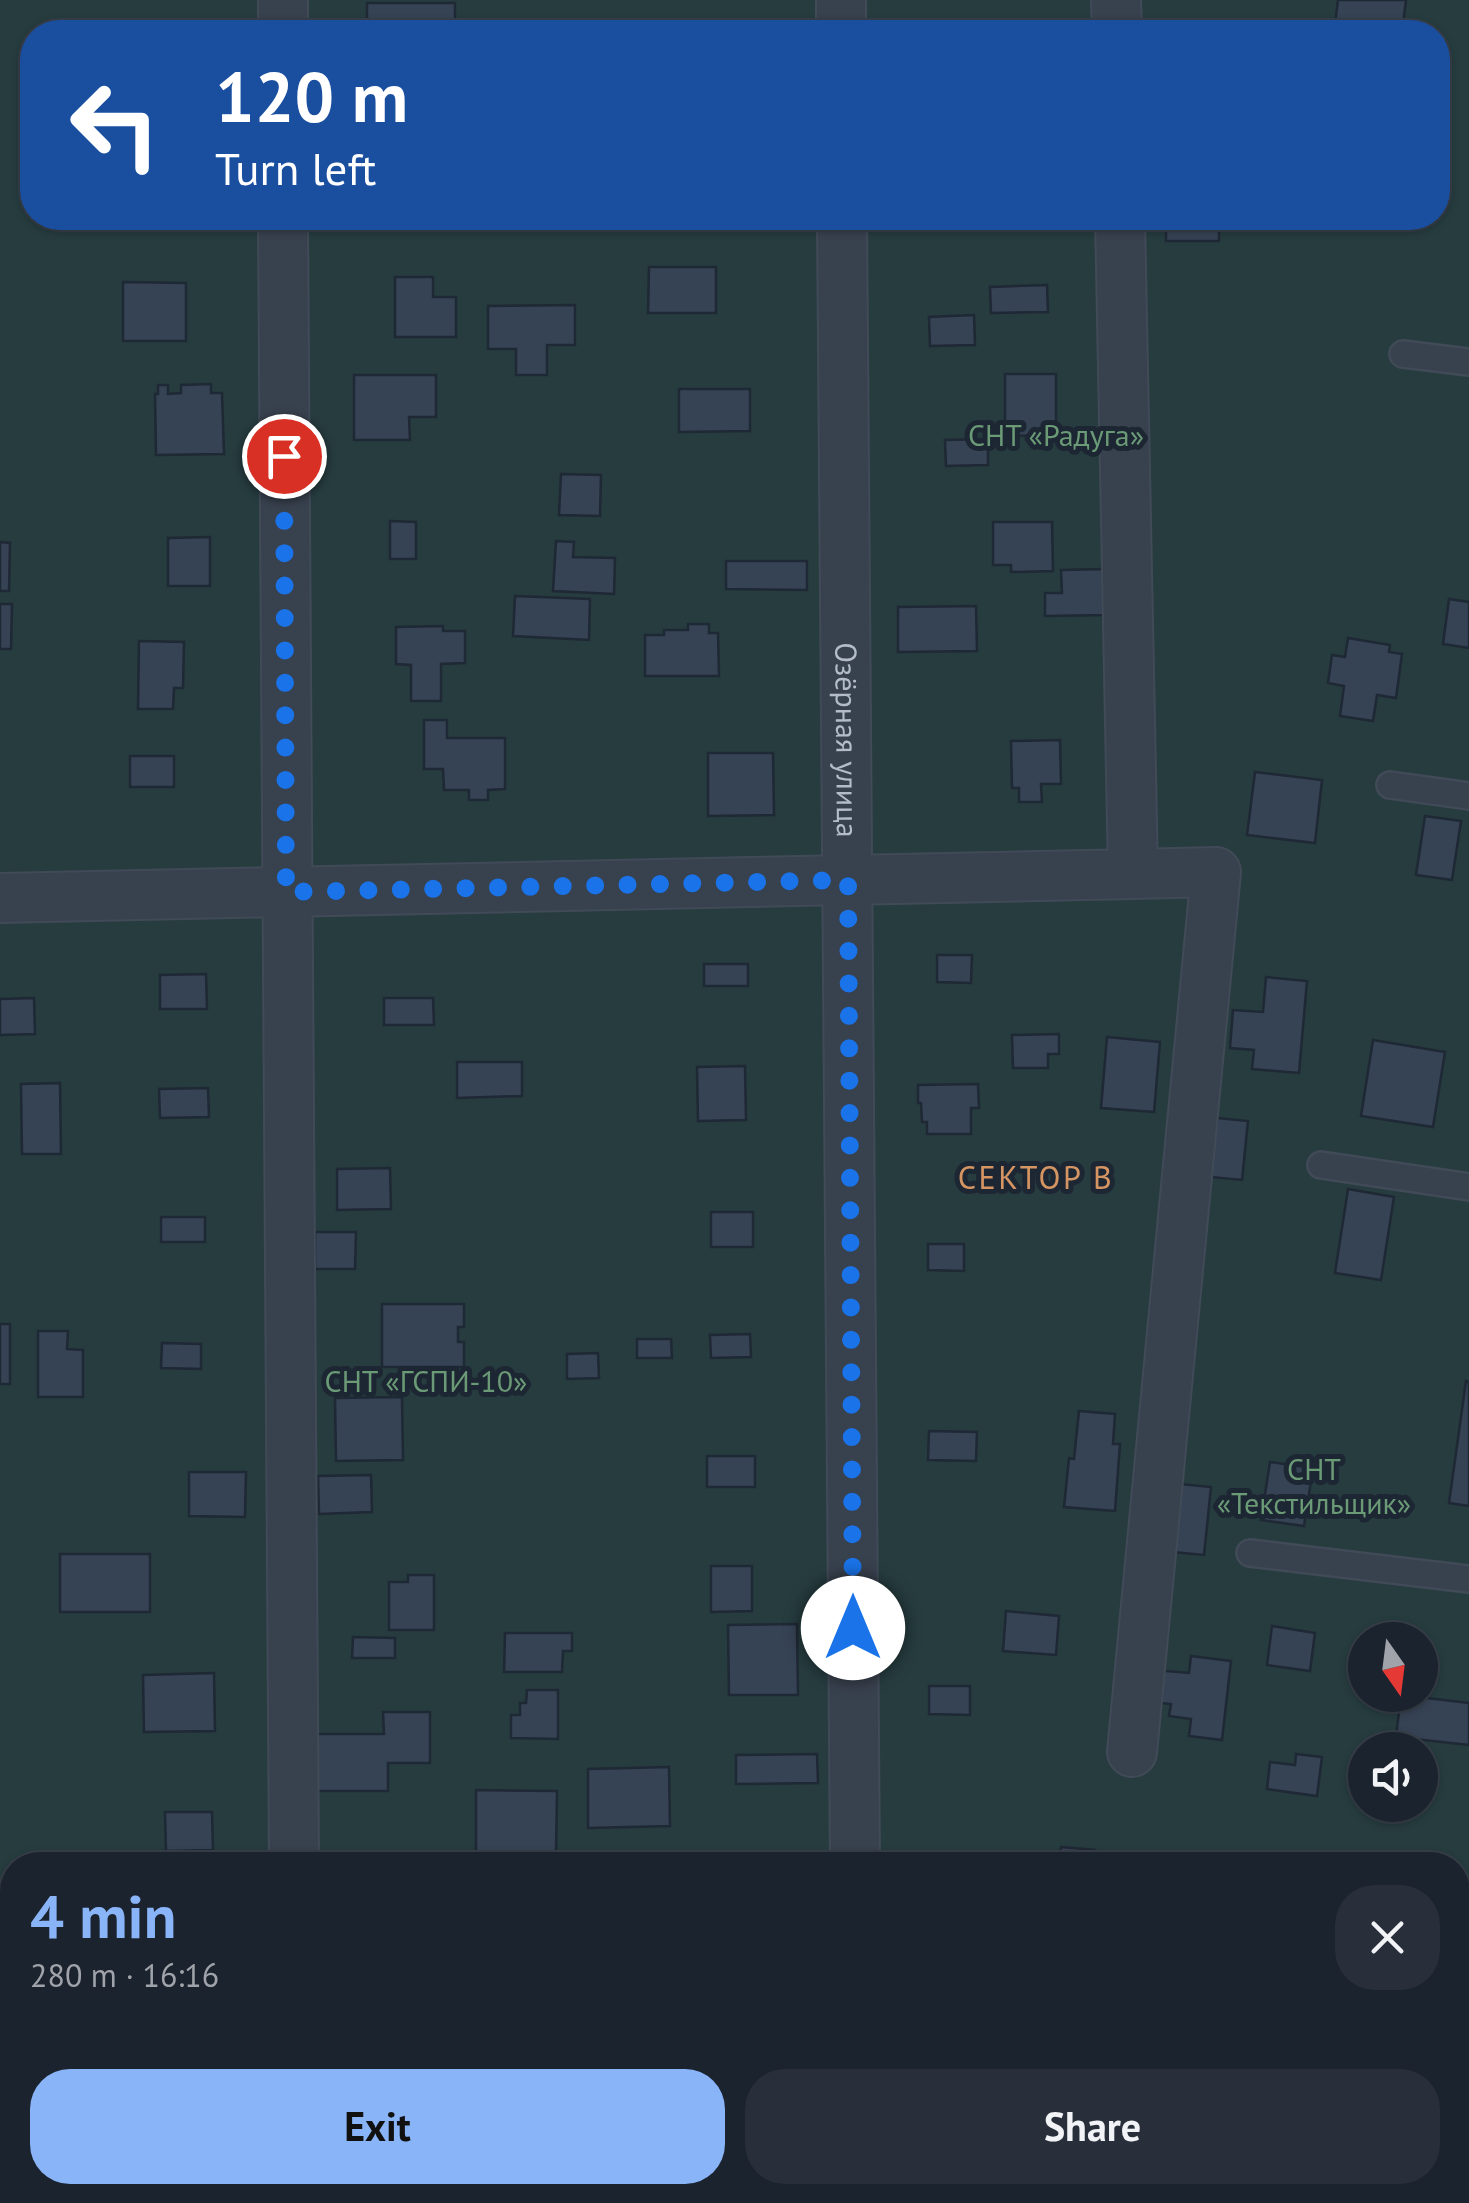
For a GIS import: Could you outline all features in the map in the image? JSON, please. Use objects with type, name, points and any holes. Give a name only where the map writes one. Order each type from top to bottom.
[{"type":"street","points":[[284,230],[294,1852]]},
{"type":"street","name":"Озёрная улица","points":[[842,230],[855,1852]]},
{"type":"street","points":[[1120,230],[1132,874]]},
{"type":"street","points":[[0,898],[1216,872],[1132,1752]]},
{"type":"lane","points":[[1403,354],[1469,362]]},
{"type":"lane","points":[[1390,785],[1469,796]]},
{"type":"lane","points":[[1320,1165],[1469,1187]]},
{"type":"lane","points":[[1250,1553],[1469,1580]]},
{"type":"green space","points":[[0,0],[1469,0],[1469,1852],[0,1852]]},
{"type":"building","points":[[1338,0],[1406,0],[1404,20],[1336,20]]},
{"type":"building","points":[[367,3],[455,3],[455,20],[367,20]]},
{"type":"building","points":[[1166,230],[1219,230],[1219,241],[1166,241]]},
{"type":"building","points":[[649,267],[716,267],[716,313],[648,313]]},
{"type":"building","points":[[395,277],[433,277],[433,297],[456,297],[456,337],[395,337]]},
{"type":"building","points":[[123,282],[186,283],[186,341],[123,341]]},
{"type":"building","points":[[1047,285],[1048,312],[991,313],[990,287]]},
{"type":"building","points":[[575,305],[575,345],[547,345],[547,375],[516,375],[516,349],[488,349],[488,306]]},
{"type":"building","points":[[974,315],[975,345],[930,346],[929,317]]},
{"type":"building","points":[[1005,374],[1056,374],[1056,435],[1005,436]]},
{"type":"building","points":[[354,375],[436,375],[436,417],[409,417],[410,440],[354,440]]},
{"type":"building","points":[[211,384],[211,393],[222,393],[224,454],[156,455],[158,385],[168,385],[168,394],[181,393],[181,385]]},
{"type":"building","points":[[679,389],[750,389],[750,431],[679,432]]},
{"type":"building","points":[[988,439],[988,465],[946,466],[945,440]]},
{"type":"building","points":[[561,474],[601,475],[600,516],[559,515]]},
{"type":"building","points":[[390,521],[416,522],[416,559],[390,559]]},
{"type":"building","points":[[993,522],[1052,522],[1053,571],[1011,572],[1011,565],[993,565]]},
{"type":"building","points":[[210,537],[210,586],[168,586],[168,538]]},
{"type":"building","points":[[556,541],[574,542],[573,557],[615,558],[614,594],[553,591]]},
{"type":"building","points":[[0,542],[10,543],[9,591],[0,591]]},
{"type":"building","points":[[726,561],[807,561],[807,590],[726,589]]},
{"type":"building","points":[[1106,569],[1107,615],[1045,616],[1045,593],[1062,593],[1061,570]]},
{"type":"building","points":[[515,596],[590,599],[589,640],[513,636]]},
{"type":"building","points":[[1449,599],[1469,602],[1469,648],[1443,644]]},
{"type":"building","points":[[0,604],[12,604],[11,649],[0,649]]},
{"type":"building","points":[[976,606],[977,651],[898,652],[898,607]]},
{"type":"building","points":[[688,624],[709,624],[709,633],[718,633],[719,676],[645,676],[645,635],[688,630]]},
{"type":"building","points":[[443,626],[443,631],[465,631],[465,663],[441,664],[441,701],[411,701],[411,665],[396,664],[396,627]]},
{"type":"building","points":[[1348,638],[1390,645],[1389,652],[1402,654],[1396,698],[1377,695],[1373,721],[1340,716],[1344,686],[1328,683],[1332,655],[1345,657]]},
{"type":"building","points":[[139,641],[184,642],[183,688],[174,688],[173,709],[138,709]]},
{"type":"building","points":[[424,720],[447,720],[447,738],[505,738],[505,789],[488,790],[488,800],[469,800],[469,790],[444,790],[443,769],[424,769]]},
{"type":"building","points":[[1060,740],[1061,784],[1041,784],[1042,802],[1019,802],[1019,788],[1012,788],[1011,741]]},
{"type":"building","points":[[708,753],[773,753],[774,815],[708,816]]},
{"type":"building","points":[[130,756],[174,756],[174,787],[130,787]]},
{"type":"building","points":[[1255,772],[1322,780],[1315,843],[1247,835]]},
{"type":"building","points":[[1425,816],[1461,821],[1452,880],[1416,875]]},
{"type":"building","points":[[937,955],[972,955],[971,983],[937,982]]},
{"type":"building","points":[[704,964],[748,964],[748,986],[704,986]]},
{"type":"building","points":[[206,974],[207,1009],[160,1009],[160,975]]},
{"type":"building","points":[[1266,977],[1307,981],[1299,1073],[1252,1069],[1254,1050],[1230,1048],[1233,1010],[1263,1012]]},
{"type":"building","points":[[34,998],[35,1034],[0,1035],[0,999]]},
{"type":"building","points":[[384,998],[433,998],[434,1025],[384,1025]]},
{"type":"building","points":[[1059,1034],[1059,1054],[1048,1054],[1048,1068],[1013,1068],[1012,1035]]},
{"type":"building","points":[[1107,1037],[1160,1042],[1154,1112],[1101,1108]]},
{"type":"building","points":[[1373,1040],[1445,1052],[1433,1127],[1361,1116]]},
{"type":"building","points":[[457,1062],[522,1062],[522,1096],[457,1098]]},
{"type":"building","points":[[745,1066],[746,1120],[698,1121],[697,1067]]},
{"type":"building","points":[[60,1083],[61,1154],[22,1154],[21,1084]]},
{"type":"building","points":[[978,1084],[979,1108],[971,1108],[971,1134],[927,1134],[927,1122],[922,1122],[918,1103],[918,1085]]},
{"type":"building","points":[[208,1088],[209,1117],[160,1118],[159,1089]]},
{"type":"building","points":[[1207,1117],[1248,1121],[1242,1180],[1200,1176]]},
{"type":"building","points":[[390,1168],[391,1209],[337,1210],[337,1169]]},
{"type":"building","points":[[1348,1189],[1394,1197],[1381,1280],[1335,1273]]},
{"type":"building","points":[[711,1212],[753,1212],[753,1247],[711,1247]]},
{"type":"building","points":[[161,1217],[205,1217],[205,1242],[161,1242]]},
{"type":"building","points":[[315,1232],[356,1232],[355,1269],[315,1269]]},
{"type":"building","points":[[928,1244],[964,1244],[964,1271],[928,1270]]},
{"type":"building","points":[[382,1304],[464,1304],[464,1327],[458,1327],[458,1342],[464,1342],[464,1367],[382,1367]]},
{"type":"building","points":[[0,1324],[10,1324],[10,1384],[0,1384]]},
{"type":"building","points":[[38,1331],[68,1331],[67,1349],[83,1350],[83,1397],[38,1397]]},
{"type":"building","points":[[750,1334],[751,1357],[711,1358],[710,1335]]},
{"type":"building","points":[[637,1339],[671,1339],[672,1358],[637,1358]]},
{"type":"building","points":[[162,1343],[201,1344],[201,1369],[161,1368]]},
{"type":"building","points":[[598,1353],[599,1378],[567,1379],[567,1354]]},
{"type":"building","points":[[1466,1381],[1469,1382],[1469,1506],[1449,1503]]},
{"type":"building","points":[[402,1397],[403,1460],[336,1461],[335,1398]]},
{"type":"building","points":[[1079,1411],[1115,1414],[1113,1444],[1120,1444],[1115,1511],[1064,1507]]},
{"type":"building","points":[[929,1431],[977,1432],[976,1461],[928,1460]]},
{"type":"building","points":[[707,1456],[755,1456],[755,1487],[707,1487]]},
{"type":"building","points":[[1270,1462],[1313,1468],[1304,1526],[1261,1520]]},
{"type":"building","points":[[189,1472],[246,1472],[245,1517],[189,1516]]},
{"type":"building","points":[[371,1475],[372,1512],[319,1514],[318,1476]]},
{"type":"building","points":[[1169,1483],[1211,1487],[1204,1555],[1162,1551]]},
{"type":"building","points":[[60,1554],[150,1554],[150,1612],[60,1612]]},
{"type":"building","points":[[711,1566],[752,1566],[752,1611],[711,1612]]},
{"type":"building","points":[[408,1575],[434,1575],[434,1630],[389,1630],[389,1582],[408,1582]]},
{"type":"building","points":[[1006,1611],[1059,1616],[1056,1655],[1003,1651]]},
{"type":"building","points":[[797,1624],[798,1695],[729,1695],[728,1625]]},
{"type":"building","points":[[1272,1626],[1315,1633],[1310,1671],[1267,1665]]},
{"type":"building","points":[[505,1633],[572,1633],[572,1651],[563,1651],[562,1672],[504,1672]]},
{"type":"building","points":[[353,1637],[395,1638],[395,1658],[352,1658]]},
{"type":"building","points":[[1191,1656],[1231,1661],[1222,1740],[1189,1736],[1191,1719],[1169,1716],[1171,1704],[1152,1702],[1155,1670],[1189,1673]]},
{"type":"building","points":[[214,1673],[215,1731],[144,1732],[143,1675]]},
{"type":"building","points":[[929,1686],[970,1686],[970,1715],[929,1714]]},
{"type":"building","points":[[527,1690],[558,1690],[558,1739],[511,1738],[511,1715],[520,1715],[520,1703],[526,1703]]},
{"type":"building","points":[[1438,1699],[1469,1703],[1469,1745],[1438,1742],[1438,1732],[1397,1732],[1399,1712],[1438,1712]]},
{"type":"building","points":[[383,1712],[430,1712],[430,1763],[388,1763],[388,1791],[309,1791],[309,1734],[384,1734]]},
{"type":"building","points":[[817,1754],[818,1783],[736,1784],[736,1755]]},
{"type":"building","points":[[1296,1754],[1322,1757],[1317,1796],[1267,1789],[1270,1762],[1295,1765]]},
{"type":"building","points":[[669,1767],[670,1826],[588,1828],[588,1769]]},
{"type":"building","points":[[476,1790],[557,1791],[556,1852],[476,1852]]},
{"type":"building","points":[[165,1812],[212,1812],[213,1850],[166,1851]]},
{"type":"building","points":[[1061,1847],[1095,1850],[1095,1852],[1060,1852]]},
{"type":"district","name":"СЕКТОР В","points":[[1036,1178]]},
{"type":"route","points":[[284,456],[286,892],[848,880],[853,1628]]},
{"type":"park label","name":"СНТ «Радуга»","points":[[1056,436]]},
{"type":"park label","name":"СНТ «ГСПИ-10»","points":[[426,1382]]},
{"type":"park label","name":"СНТ «Текстильщик»","points":[[1314,1487]]}]
